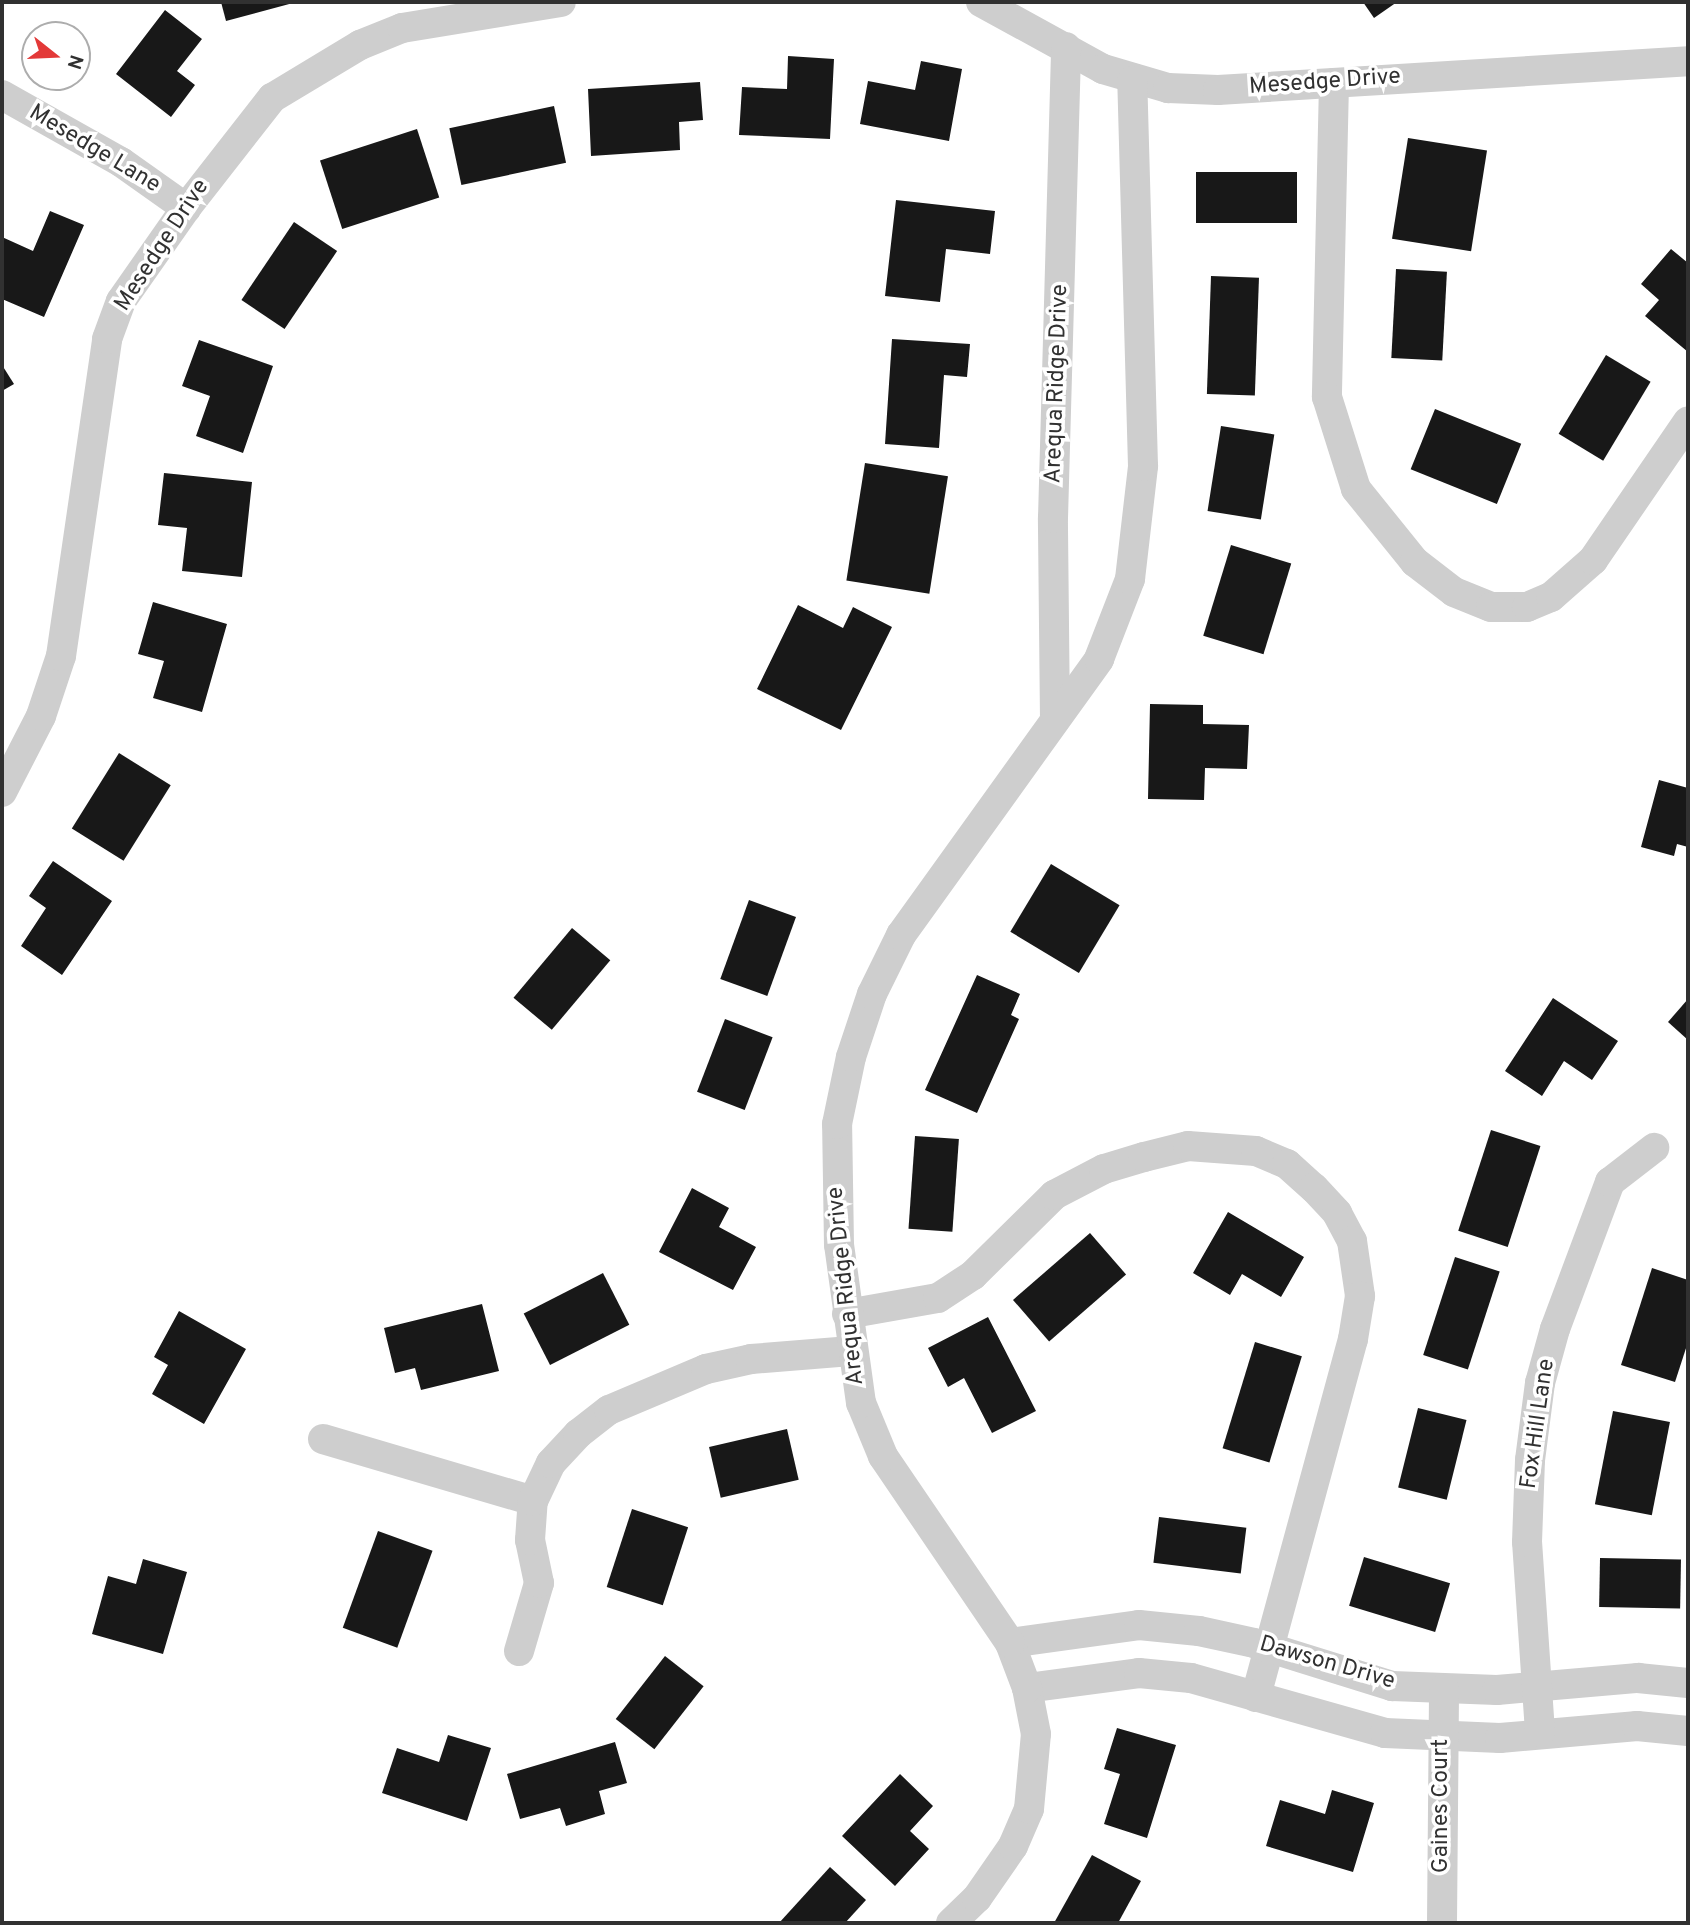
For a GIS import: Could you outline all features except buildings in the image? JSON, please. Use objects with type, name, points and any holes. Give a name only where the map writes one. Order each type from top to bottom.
[{"type":"street","name":"Mesedge Drive","points":[[2,792],[41,716],[61,656],[107,339],[121,301],[186,208],[272,98],[360,45],[402,28],[561,2]]},
{"type":"street","name":"Mesedge Drive","points":[[981,2],[1132,81],[1217,90],[1688,61]]},
{"type":"street","name":"Arequa Ridge Drive","points":[[1055,720],[1053,545],[1066,47]]},
{"type":"street","name":"Arequa Ridge Drive","points":[[951,1923],[977,1898],[1013,1846],[1029,1809],[1036,1734],[1027,1688],[1010,1643],[883,1456],[861,1403],[851,1351],[835,1179],[837,1124],[851,1057],[872,994],[901,935],[1099,659],[1130,579],[1139,527],[1143,466],[1132,81]]},
{"type":"street","points":[[1334,83],[1327,397],[1356,489],[1415,562],[1454,592],[1491,607],[1527,607],[1551,597],[1593,560],[1688,421]]},
{"type":"street","name":"Mesedge Lane","points":[[2,95],[121,162],[186,208]]},
{"type":"street","points":[[847,1314],[938,1298],[973,1275],[1054,1195],[1104,1169],[1188,1146],[1256,1151],[1287,1164],[1337,1213],[1352,1241],[1360,1296],[1353,1339],[1256,1697]]},
{"type":"street","name":"Fox Hill Lane","points":[[1540,1732],[1527,1542],[1530,1460],[1540,1383],[1555,1329],[1610,1182],[1654,1148]]},
{"type":"street","points":[[519,1651],[539,1583],[530,1540],[533,1502],[551,1464],[578,1434],[609,1410],[706,1369],[751,1359],[851,1351]]},
{"type":"street","points":[[323,1439],[533,1502]]},
{"type":"street","name":"Dawson Drive","points":[[1010,1643],[1139,1625],[1199,1631],[1270,1649],[1392,1686],[1444,1689],[1638,1678],[1688,1683]]},
{"type":"street","points":[[1027,1688],[1139,1673],[1191,1678],[1385,1733],[1443,1737],[1637,1726],[1688,1731]]},
{"type":"street","name":"Gaines Court","points":[[1442,1923],[1444,1689]]}]
